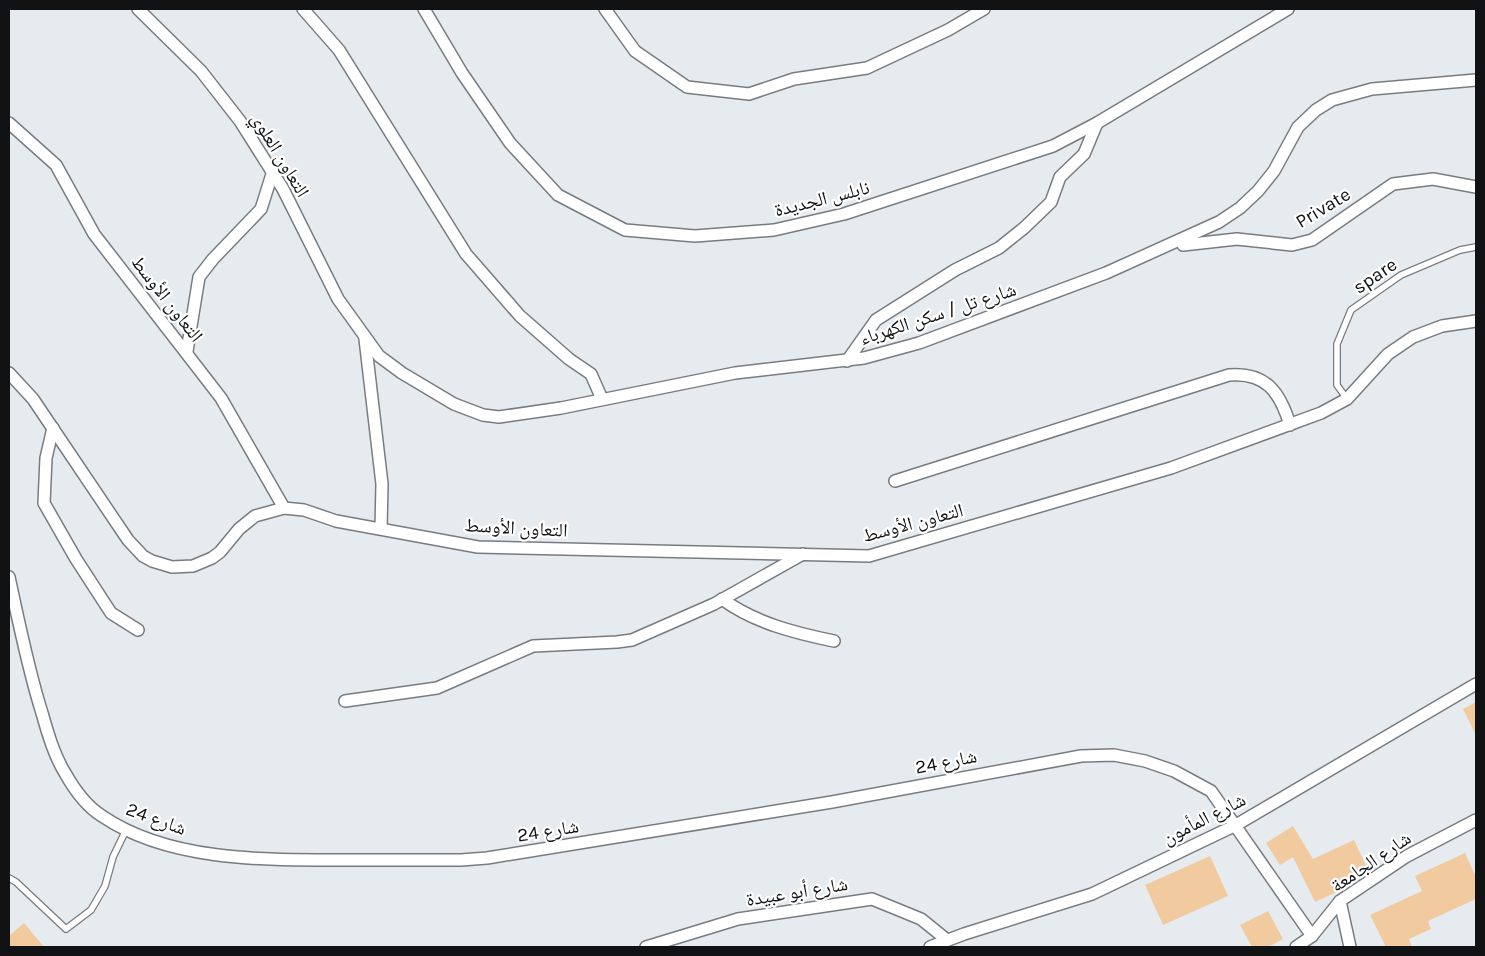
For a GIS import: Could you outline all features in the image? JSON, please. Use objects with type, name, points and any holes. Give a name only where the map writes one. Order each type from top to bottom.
[{"type":"street","name":"التعاون العلوي","points":[[138,9],[214,87],[273,171],[334,292],[365,339]]},
{"type":"street","points":[[304,9],[339,50],[466,254],[520,316],[569,359],[590,374],[602,399]]},
{"type":"street","name":"نابلس الجديدة","points":[[424,9],[462,73],[510,143],[558,195],[625,230],[695,236],[774,230],[835,216],[1053,146],[1097,123],[1288,9]]},
{"type":"street","points":[[605,9],[635,51],[687,87],[749,94],[794,79],[868,68],[948,30],[984,9]]},
{"type":"street","name":"شارع تل / سكن الكهرباء","points":[[365,339],[382,359],[454,404],[488,416],[504,417],[535,413],[735,373],[847,362],[890,352],[948,333],[1106,273],[1212,226],[1252,197],[1274,171],[1298,127],[1316,110],[1332,100],[1372,89],[1476,80]]},
{"type":"street","name":"التعاون الأوسط","points":[[9,123],[56,164],[94,234],[187,351],[221,398],[284,508]]},
{"type":"street","points":[[847,362],[876,320],[955,270],[999,248],[1024,228],[1051,202],[1060,178],[1084,154],[1097,123]]},
{"type":"street","points":[[187,351],[199,277],[213,259],[262,210],[273,171]]},
{"type":"street","name":"Private","points":[[1183,245],[1237,240],[1292,245],[1312,240],[1393,184],[1433,179],[1476,187]]},
{"type":"street","name":"التعاون الأوسط","points":[[9,372],[34,399],[128,540],[143,556],[162,565],[182,567],[203,563],[220,552],[239,530],[255,516],[284,508],[304,510],[326,518],[478,547],[869,556],[1171,468],[1327,411],[1347,399],[1388,354],[1413,337],[1442,326],[1476,321]]},
{"type":"street","points":[[365,339],[382,484],[381,529]]},
{"type":"street","points":[[895,481],[1229,375],[1256,378],[1271,388],[1282,402],[1290,425]]},
{"type":"street","points":[[53,428],[46,458],[44,503],[76,559],[111,612],[138,630]]},
{"type":"street","points":[[345,701],[437,688],[533,646],[626,641],[676,622],[803,554]]},
{"type":"street","name":"شارع 24","points":[[9,577],[35,690],[50,741],[64,772],[79,795],[100,815],[126,830],[190,850],[242,859],[478,859],[832,802],[1081,756],[1114,756],[1145,761],[1174,770],[1212,791],[1312,936]]},
{"type":"street","points":[[722,599],[739,611],[772,625],[834,641]]},
{"type":"street","name":"شارع المأمون","points":[[930,947],[1092,894],[1236,825],[1476,684]]},
{"type":"street","name":"شارع الجامعة","points":[[1296,947],[1312,936],[1340,901],[1407,856],[1476,820]]},
{"type":"street","name":"شارع أبو عبيدة","points":[[646,947],[738,919],[872,899],[920,919],[947,940]]},
{"type":"street","points":[[1340,901],[1350,947]]},
{"type":"lane","name":"spare","points":[[1347,399],[1337,385],[1337,344],[1351,310],[1401,275],[1460,250],[1476,247]]},
{"type":"lane","points":[[9,878],[16,882],[66,929],[91,910],[96,902],[105,886],[113,857],[126,830]]},
{"type":"building","points":[[1476,702],[1476,735],[1463,709]]},
{"type":"building","points":[[1293,826],[1313,859],[1354,840],[1369,872],[1346,888],[1315,902],[1293,857],[1280,865],[1266,843]]},
{"type":"building","points":[[1465,853],[1476,877],[1476,899],[1428,921],[1431,929],[1409,939],[1412,947],[1386,947],[1370,915],[1422,891],[1415,876]]},
{"type":"building","points":[[1210,856],[1228,896],[1163,925],[1145,885]]},
{"type":"building","points":[[1268,911],[1283,939],[1268,947],[1252,947],[1240,925]]},
{"type":"building","points":[[24,923],[44,947],[9,947],[9,936]]}]
